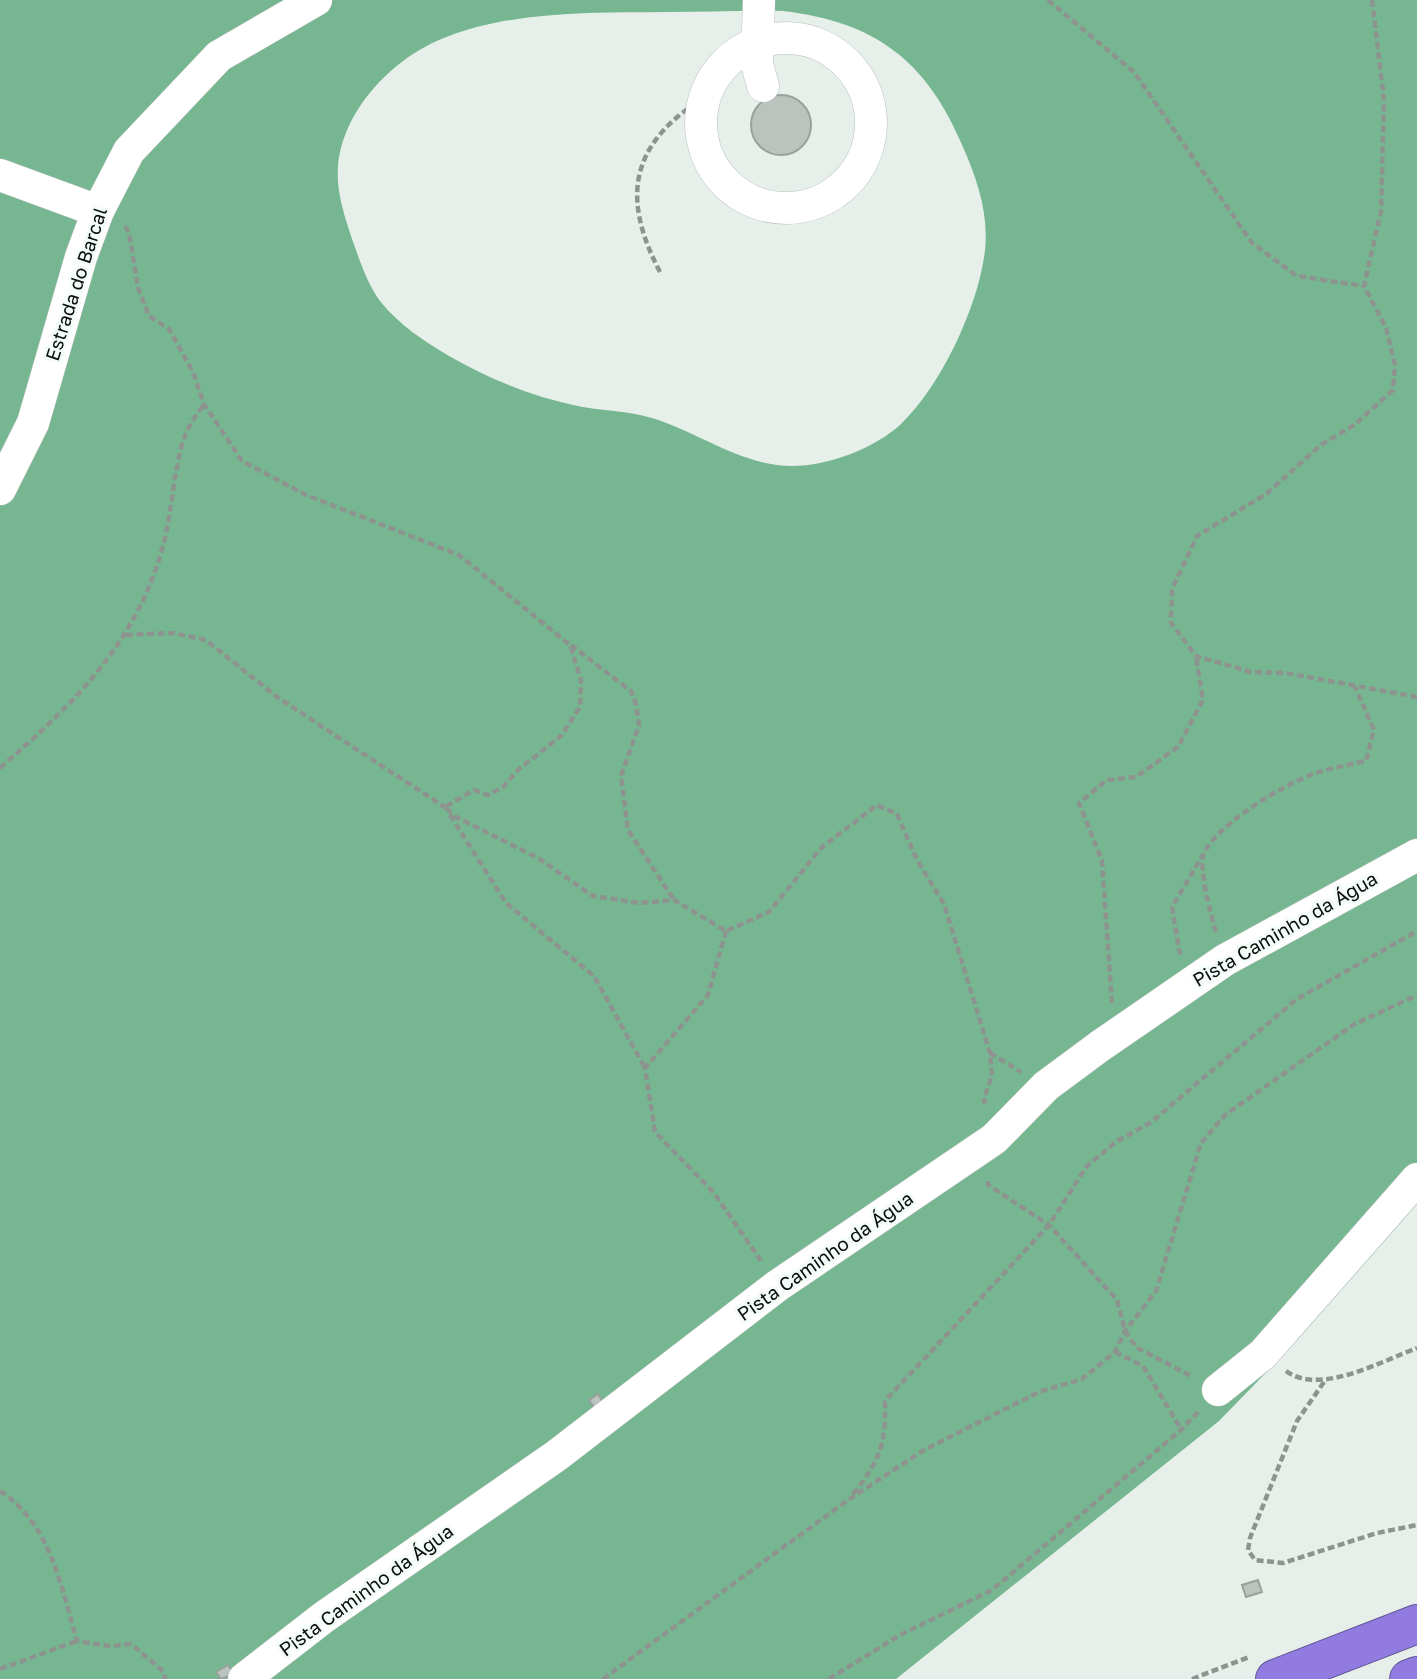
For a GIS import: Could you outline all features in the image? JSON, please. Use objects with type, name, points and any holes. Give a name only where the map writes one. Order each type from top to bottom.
[{"type":"highway","points":[[1275,1679],[1417,1625]]},
{"type":"highway","points":[[1409,1679],[1417,1676]]},
{"type":"street","name":"Estrada do Barcal","points":[[0,489],[33,423],[81,257],[98,211],[128,151],[219,56],[316,0]]},
{"type":"street","points":[[759,0],[757,64],[763,86]]},
{"type":"street","points":[[789,37],[821,44],[847,62],[865,88],[872,118],[867,150],[852,177],[828,198],[798,208],[766,206],[737,194],[714,171],[701,143],[700,111],[710,81],[730,56],[758,41],[789,37]]},
{"type":"street","points":[[0,175],[98,211]]},
{"type":"street","name":"Pista Caminho da Água","points":[[244,1679],[324,1617],[556,1456],[777,1286],[994,1139],[1046,1086],[1122,1031],[1225,960],[1417,855]]},
{"type":"street","points":[[1218,1390],[1263,1353],[1417,1179]]},
{"type":"path","points":[[1048,0],[1134,72],[1252,243],[1297,276],[1364,286]]},
{"type":"path","points":[[1122,1031],[1112,1002],[1102,862],[1079,803],[1107,780],[1136,777],[1178,747],[1203,700],[1196,656],[1171,623],[1172,589],[1197,536],[1266,494],[1321,444],[1354,425],[1392,390],[1395,365],[1385,328],[1364,286],[1382,197],[1384,100],[1373,0]]},
{"type":"path","points":[[660,272],[643,239],[636,191],[642,165],[655,138],[669,122],[686,110],[700,111]]},
{"type":"path","points":[[98,211],[119,216],[129,233],[138,288],[149,316],[169,329],[193,372],[204,404],[242,461],[306,495],[459,555],[631,691],[639,725],[621,776],[628,830],[674,900],[726,931]]},
{"type":"path","points":[[0,768],[50,725],[126,635],[149,594],[164,541],[186,433],[204,404]]},
{"type":"path","points":[[126,635],[173,633],[206,640],[277,697],[445,807],[454,816],[538,858],[593,896],[640,903],[674,900]]},
{"type":"path","points":[[445,807],[474,790],[488,795],[503,787],[518,770],[562,735],[580,707],[581,680],[570,645]]},
{"type":"path","points":[[1196,656],[1251,672],[1286,673],[1417,698]]},
{"type":"path","points":[[1185,987],[1172,906],[1223,827],[1311,774],[1366,761],[1374,730],[1354,686]]},
{"type":"path","points":[[726,931],[769,912],[822,848],[877,805],[897,814],[912,849],[944,904],[964,960],[990,1053],[992,1076],[984,1098],[994,1139],[988,1185],[1049,1225],[1117,1300],[1125,1331],[1136,1346],[1218,1390],[1181,1430],[992,1590],[900,1635],[829,1679]]},
{"type":"path","points":[[445,807],[506,903],[594,976],[645,1068],[655,1132],[714,1193],[777,1286]]},
{"type":"path","points":[[1203,855],[1206,903],[1225,960]]},
{"type":"path","points":[[645,1068],[708,995],[726,931]]},
{"type":"path","points":[[848,1500],[873,1469],[886,1437],[885,1401],[1049,1225],[1087,1166],[1117,1142],[1150,1123],[1297,999],[1417,932]]},
{"type":"path","points":[[603,1679],[848,1500],[924,1450],[1039,1392],[1082,1378],[1115,1352],[1125,1331],[1156,1291],[1201,1143],[1225,1115],[1353,1025],[1417,995]]},
{"type":"path","points":[[1263,1353],[1293,1376],[1324,1382],[1417,1348]]},
{"type":"path","points":[[1115,1352],[1143,1366],[1181,1430]]},
{"type":"path","points":[[1324,1382],[1297,1421],[1248,1550],[1255,1560],[1283,1563],[1377,1534],[1417,1525]]},
{"type":"path","points":[[0,1491],[19,1505],[40,1529],[77,1641]]},
{"type":"path","points":[[0,1669],[77,1641],[110,1646],[131,1644],[164,1672],[165,1679]]},
{"type":"green space","points":[[0,0],[1417,0],[1417,1204],[1291,1347],[1219,1421],[896,1679],[0,1679]],"holes":[[[783,11],[816,16],[871,36],[915,69],[933,91],[949,117],[973,172],[985,223],[985,250],[981,272],[956,343],[944,367],[916,408],[901,424],[875,443],[826,462],[777,465],[729,451],[652,418],[541,397],[494,379],[440,350],[404,325],[387,310],[375,294],[360,261],[341,202],[338,185],[341,147],[359,108],[372,91],[403,61],[421,49],[466,30],[552,15]]]},
{"type":"building","points":[[781,95],[798,100],[806,108],[811,125],[806,142],[798,150],[781,155],[764,150],[756,142],[751,125],[756,108],[764,100]]},
{"type":"building","points":[[598,1394],[604,1404],[596,1410],[589,1400]]},
{"type":"building","points":[[1258,1580],[1262,1592],[1246,1597],[1242,1585]]},
{"type":"building","points":[[228,1665],[234,1674],[221,1679],[216,1672]]}]
